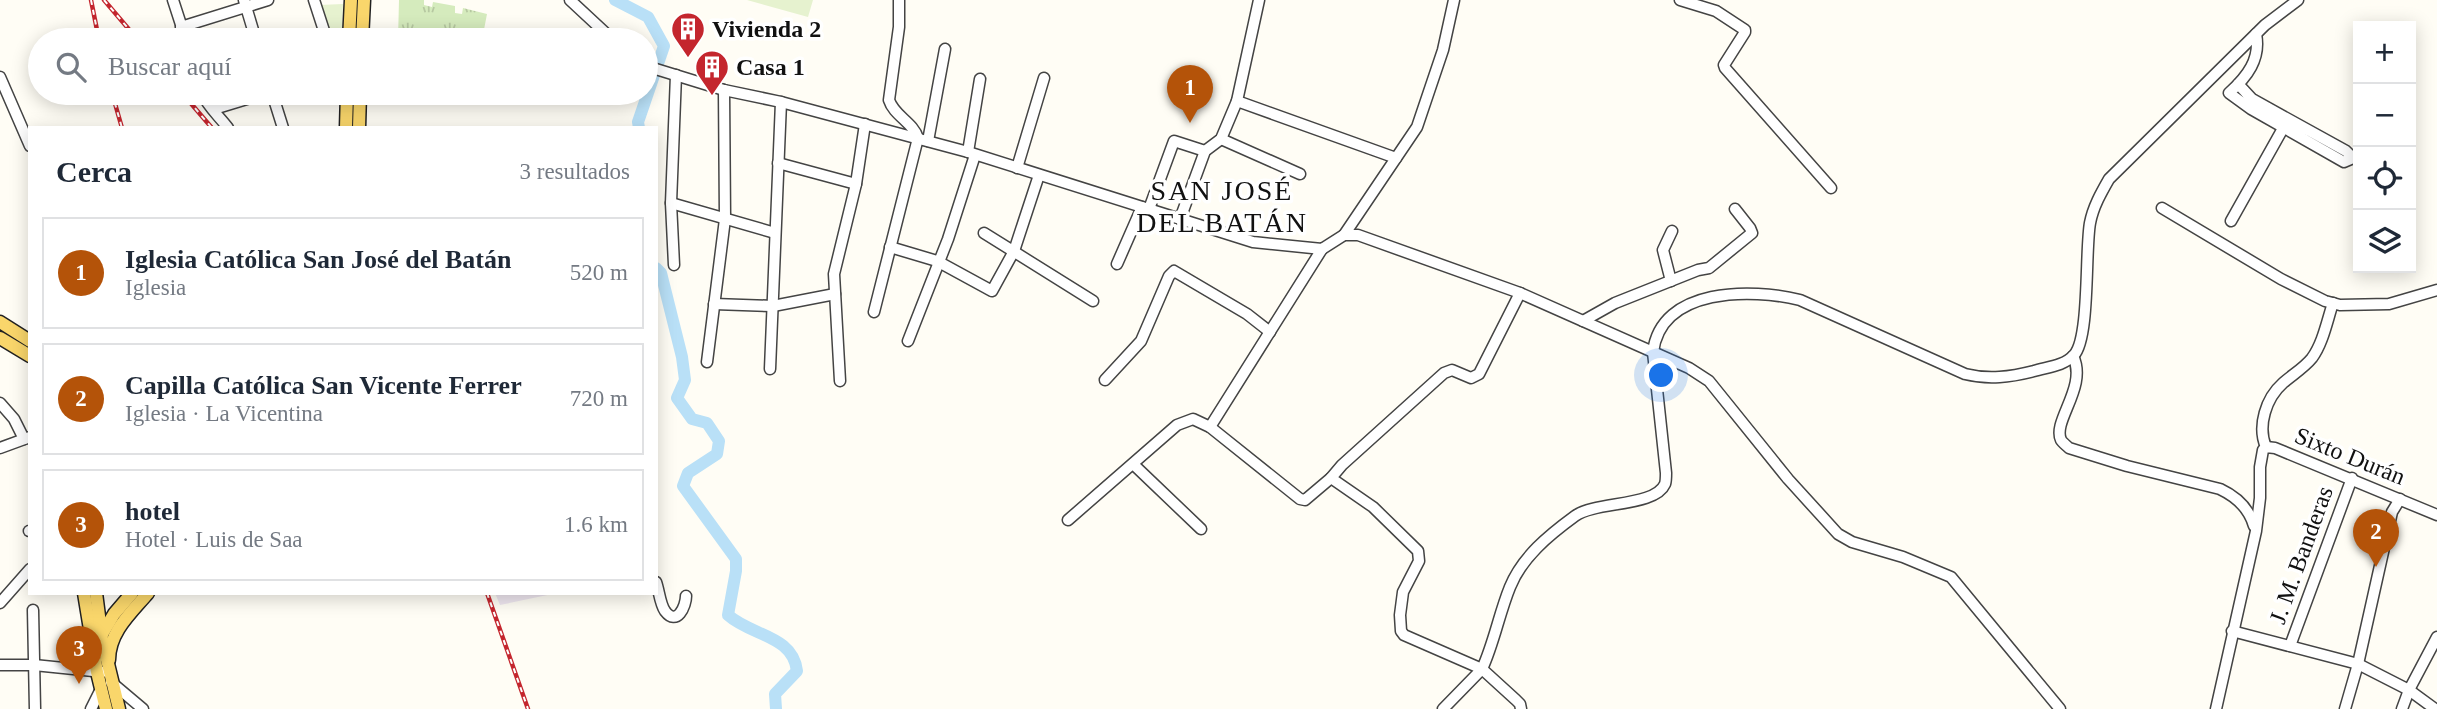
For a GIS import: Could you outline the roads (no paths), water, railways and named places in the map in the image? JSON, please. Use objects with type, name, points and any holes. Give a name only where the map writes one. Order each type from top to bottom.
[{"type":"main road","points":[[350,28],[351,0]]},
{"type":"main road","points":[[362,28],[363,0]]},
{"type":"main road","points":[[346,126],[347,105]]},
{"type":"main road","points":[[359,126],[360,105]]},
{"type":"main road","points":[[0,322],[28,340]]},
{"type":"main road","points":[[0,338],[28,355]]},
{"type":"main road","points":[[84,595],[92,648],[119,709]]},
{"type":"main road","points":[[96,595],[106,709]]},
{"type":"main road","points":[[92,648],[130,595]]},
{"type":"main road","points":[[105,679],[113,639],[146,595]]},
{"type":"street","points":[[173,0],[181,27],[245,4],[268,0]]},
{"type":"street","points":[[314,0],[323,28]]},
{"type":"street","points":[[570,0],[600,28]]},
{"type":"street","points":[[899,0],[899,27],[890,100],[893,108],[923,139]]},
{"type":"street","points":[[1180,219],[1205,151],[1221,139],[1237,101],[1259,0]]},
{"type":"street","points":[[1210,427],[1322,249],[1344,235],[1417,127],[1443,50],[1454,0]]},
{"type":"street","points":[[1680,0],[1718,5],[1745,30],[1724,65],[1725,68],[1831,188]]},
{"type":"street","points":[[2256,531],[2250,513],[2231,494],[2069,448],[2061,440],[2060,430],[2078,379],[2075,360],[2082,328],[2090,222],[2109,178],[2256,34],[2298,0]]},
{"type":"street","points":[[245,4],[252,28]]},
{"type":"street","points":[[2238,84],[2252,99],[2286,124],[2344,162],[2351,159],[2346,151],[2286,124],[2251,109],[2230,93],[2255,59],[2258,42],[2256,34]]},
{"type":"street","points":[[874,312],[890,247],[923,139],[944,48]]},
{"type":"street","points":[[658,70],[724,90],[781,102],[972,153],[1252,242],[1322,249]]},
{"type":"street","points":[[674,265],[671,203],[676,75]]},
{"type":"street","points":[[0,77],[28,141]]},
{"type":"street","points":[[1017,168],[1044,78]]},
{"type":"street","points":[[908,341],[937,261],[948,239],[972,153],[980,79]]},
{"type":"street","points":[[707,362],[726,219],[724,90]]},
{"type":"street","points":[[1237,101],[1396,158]]},
{"type":"street","points":[[770,369],[781,102]]},
{"type":"street","points":[[209,105],[227,126]]},
{"type":"street","points":[[214,109],[228,105]]},
{"type":"street","points":[[274,105],[282,126]]},
{"type":"street","points":[[840,382],[834,274],[856,184],[865,124]]},
{"type":"street","points":[[2231,221],[2286,124]]},
{"type":"street","points":[[1221,139],[1300,174]]},
{"type":"street","points":[[1116,264],[1145,208],[1174,141],[1205,151]]},
{"type":"street","points":[[778,163],[856,184]]},
{"type":"street","points":[[890,247],[937,261],[990,292],[1014,251],[1039,175]]},
{"type":"street","points":[[671,203],[775,233]]},
{"type":"street","points":[[2162,208],[2281,279],[2333,303],[2389,304],[2437,290]]},
{"type":"street","points":[[1583,321],[1615,303],[1709,268],[1752,233],[1735,209]]},
{"type":"street","points":[[1671,281],[1663,250],[1672,231]]},
{"type":"street","points":[[984,233],[1093,301]]},
{"type":"street","points":[[1344,235],[1357,235],[1520,293],[1689,368],[1709,381],[1788,479],[1838,534],[1852,542],[1903,557],[1951,578],[2060,709]]},
{"type":"street","points":[[1105,380],[1142,341],[1169,276],[1174,271],[1247,314],[1270,332]]},
{"type":"street","points":[[1068,520],[1177,425],[1193,419],[1210,427],[1300,499],[1305,500],[1444,373],[1452,370],[1471,378],[1479,374],[1520,293]]},
{"type":"street","points":[[714,304],[773,306],[835,294]]},
{"type":"street","points":[[1444,709],[1482,669],[1492,647],[1511,586],[1539,544],[1588,509],[1644,499],[1656,494],[1665,485],[1653,352],[1655,337],[1661,327],[1682,308],[1702,298],[1741,294],[1779,295],[1800,300],[1965,374],[1980,378],[2024,373],[2075,360]]},
{"type":"street","points":[[2266,447],[2262,438],[2264,413],[2280,386],[2310,361],[2319,347],[2333,303]]},
{"type":"street","points":[[0,403],[27,438],[0,448]]},
{"type":"street","name":"Sixto Durán","points":[[2216,709],[2256,531],[2260,467],[2266,447],[2275,448],[2352,478],[2437,515]]},
{"type":"street","points":[[1133,464],[1201,529]]},
{"type":"street","points":[[1331,478],[1373,507],[1418,551],[1419,561],[1403,592],[1400,615],[1401,631],[1404,635],[1482,669],[1516,700],[1521,709]]},
{"type":"street","name":"J. M. Banderas","points":[[2290,646],[2352,478]]},
{"type":"street","points":[[2345,709],[2358,664],[2392,512],[2400,499]]},
{"type":"street","points":[[0,603],[28,571]]},
{"type":"street","points":[[658,588],[665,610],[669,614],[678,615],[682,612],[686,596]]},
{"type":"street","points":[[33,610],[35,709]]},
{"type":"street","points":[[2232,631],[2358,664],[2409,690],[2435,709]]},
{"type":"street","points":[[2402,709],[2436,639]]},
{"type":"street","points":[[0,665],[34,665],[105,679],[143,709]]},
{"type":"street","points":[[91,709],[105,679]]},
{"type":"waterway","points":[[615,0],[648,17],[654,28]]},
{"type":"waterway","points":[[658,35],[664,46],[658,64]]},
{"type":"waterway","points":[[639,126],[644,105]]},
{"type":"waterway","points":[[658,270],[682,357],[685,380],[677,398],[692,419],[707,423],[719,441],[717,454],[688,473],[683,486],[736,559],[728,615],[770,637],[788,650],[794,659],[797,671],[775,694],[776,709]]},
{"type":"railway","points":[[91,0],[97,28]]},
{"type":"railway","points":[[104,0],[128,28]]},
{"type":"railway","points":[[115,105],[121,126]]},
{"type":"railway","points":[[192,105],[210,126]]},
{"type":"railway","points":[[488,595],[528,709]]},
{"type":"place","name":"Vivienda 2","points":[[688,59]]},
{"type":"place","name":"Casa 1","points":[[712,97]]},
{"type":"place","name":"Iglesia Católica San José del Batán","points":[[1190,123]]},
{"type":"place","name":"Capilla Católica San Vicente Ferrer","points":[[2376,567]]},
{"type":"place","name":"hotel","points":[[79,684]]},
{"type":"district","name":"SAN JOSÉ DEL BATÁN","points":[[1222,206]]}]
